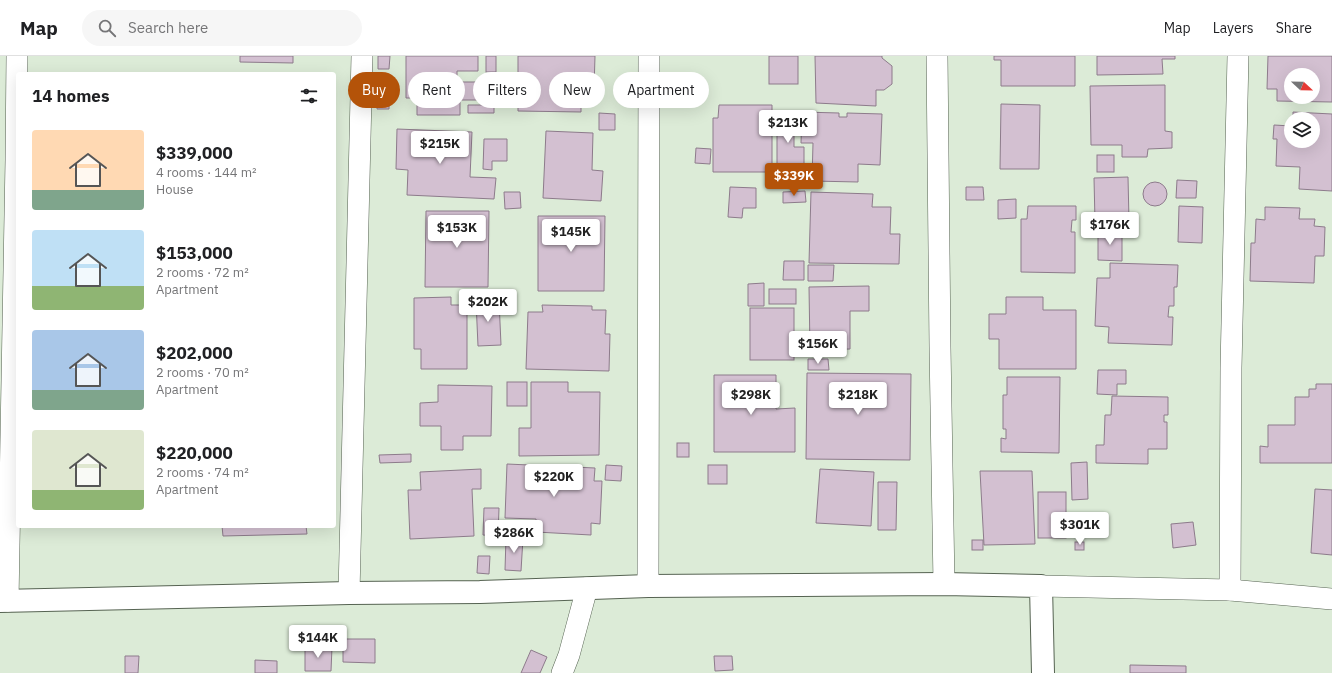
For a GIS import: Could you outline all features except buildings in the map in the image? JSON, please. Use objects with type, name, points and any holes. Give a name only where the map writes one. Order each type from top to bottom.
[{"type":"street","points":[[16,56],[16,160],[4,601],[350,593],[480,592],[648,586],[944,584],[1230,590],[1332,599]]},
{"type":"street","points":[[350,593],[362,56]]},
{"type":"street","points":[[648,586],[649,56]]},
{"type":"street","points":[[937,56],[944,584]]},
{"type":"street","points":[[1230,590],[1231,368],[1238,56]]},
{"type":"street","points":[[1041,586],[1043,673]]},
{"type":"street","points":[[562,673],[569,656],[587,588]]}]
